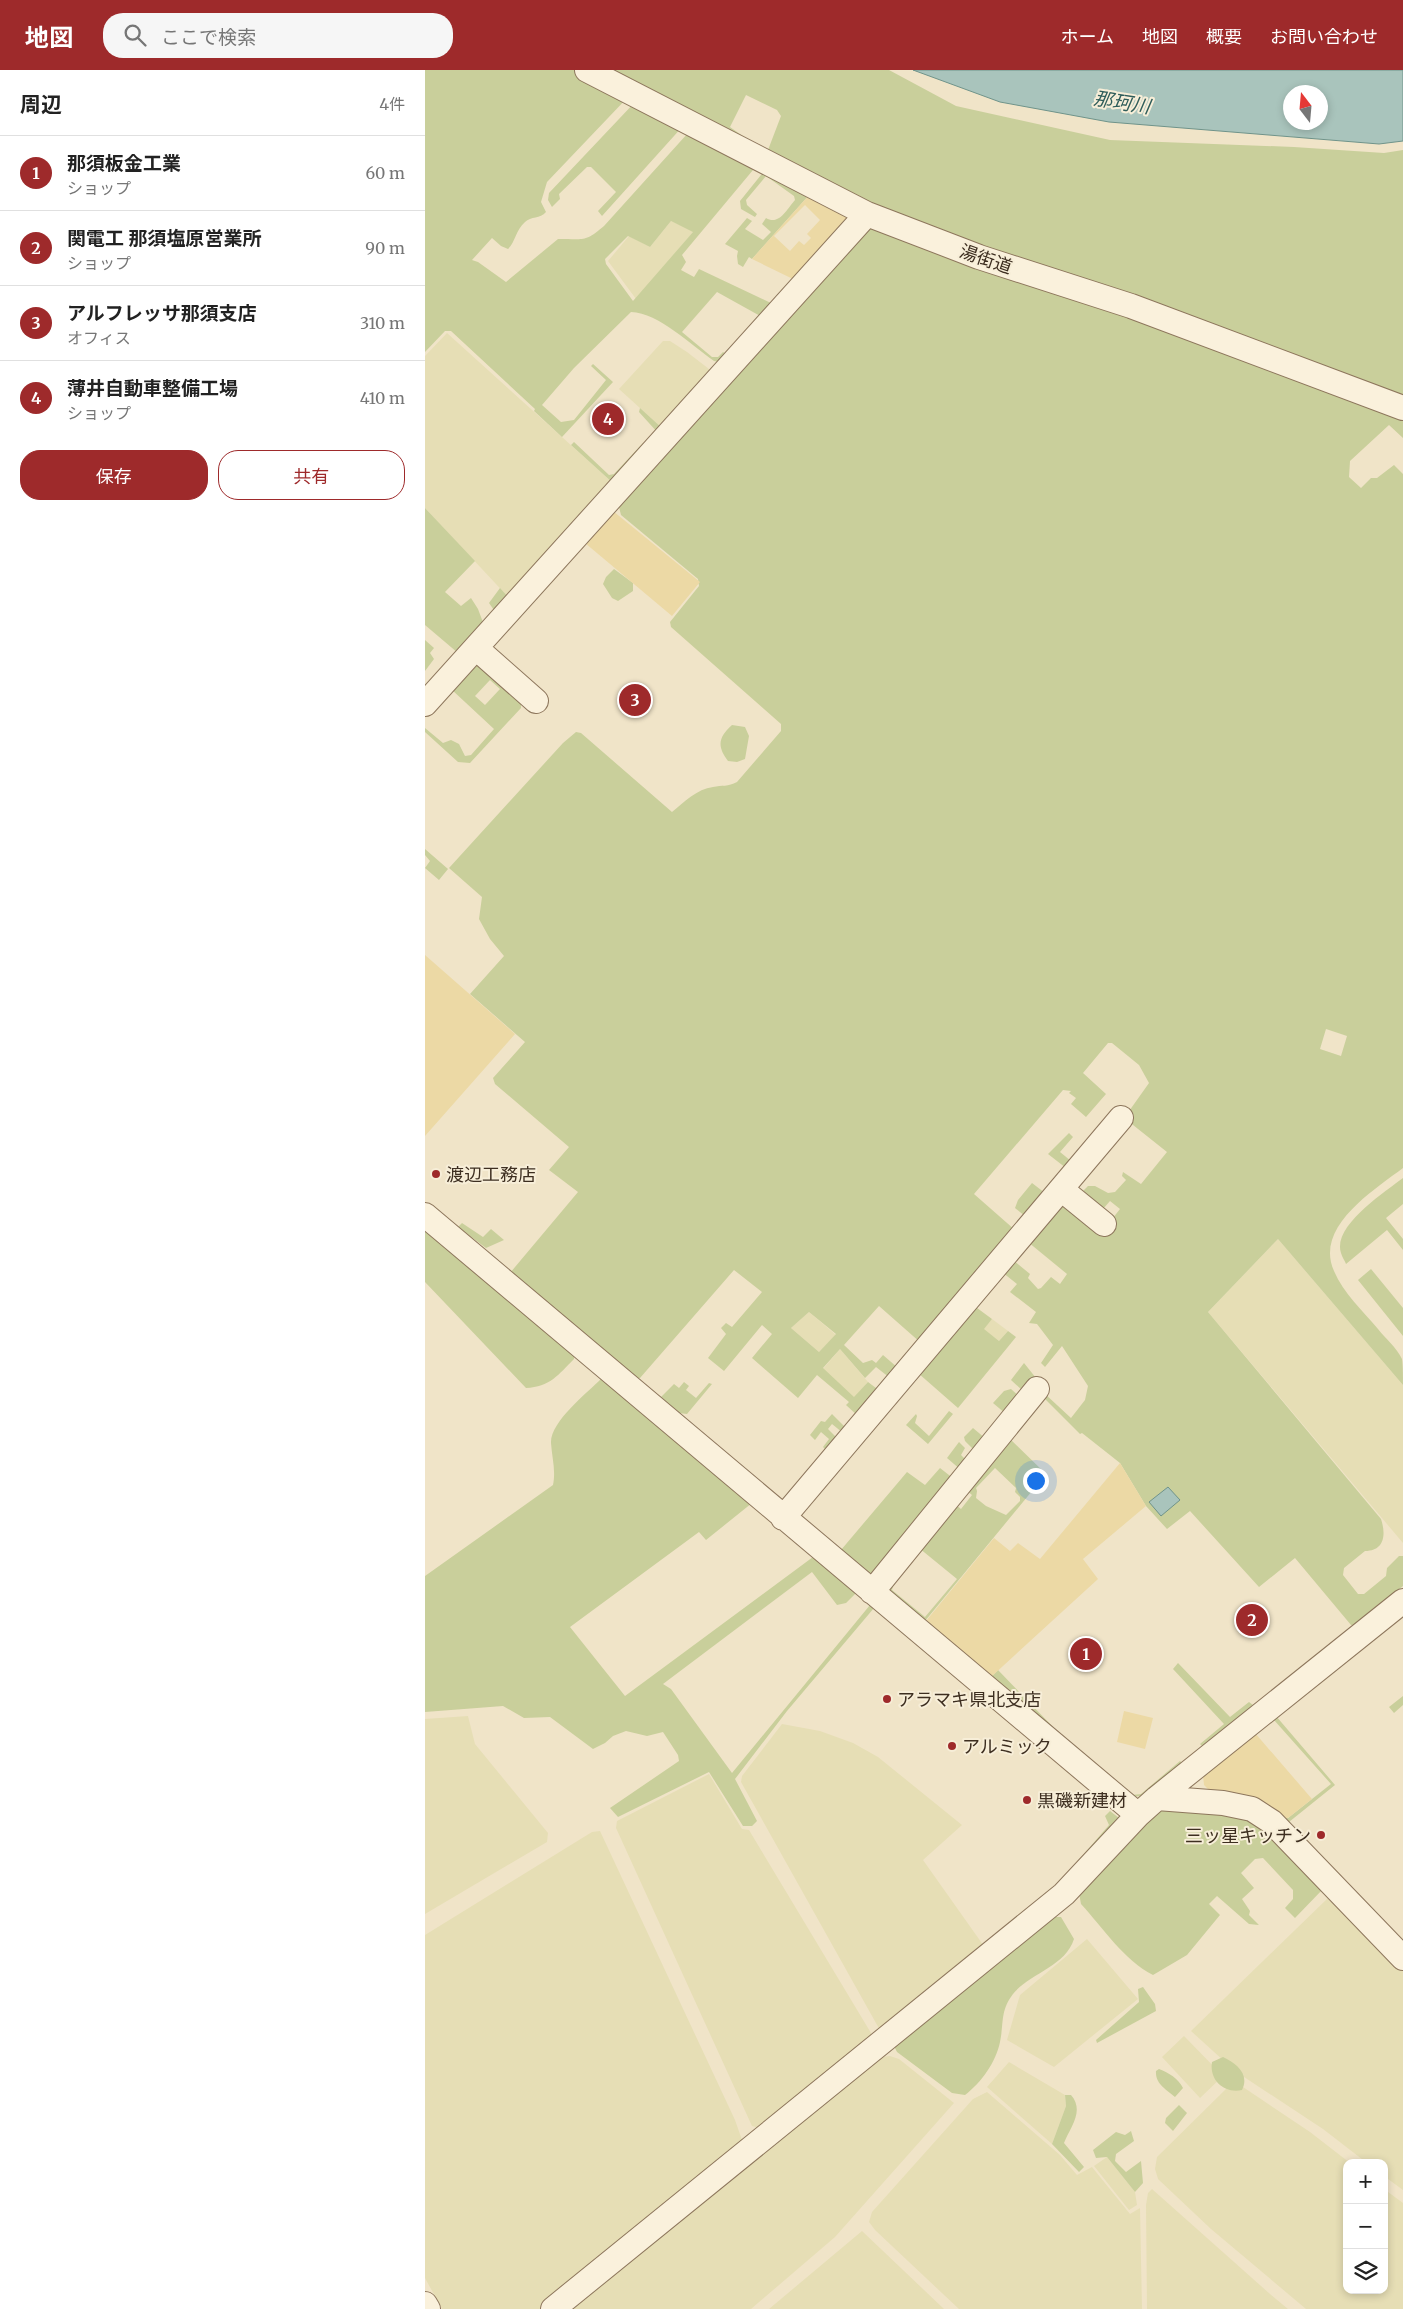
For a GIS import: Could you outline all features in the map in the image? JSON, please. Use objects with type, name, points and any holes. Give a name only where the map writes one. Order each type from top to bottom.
[{"type":"street","name":"湯街道","points":[[587,70],[867,214],[979,257],[1131,306],[1403,408]]},
{"type":"street","points":[[425,704],[867,214]]},
{"type":"street","points":[[476,648],[536,701]]},
{"type":"street","points":[[783,1518],[1121,1118]]},
{"type":"street","points":[[1061,1189],[1104,1224]]},
{"type":"street","points":[[425,1215],[1138,1815]]},
{"type":"street","points":[[872,1592],[1037,1389]]},
{"type":"street","points":[[553,2309],[1064,1894],[1138,1815],[1157,1798],[1403,1601]]},
{"type":"street","points":[[1157,1798],[1223,1803],[1252,1809],[1279,1828],[1403,1958]]},
{"type":"street","points":[[425,2304],[428,2309]]},
{"type":"shaded area","points":[[671,221],[694,231],[636,299],[608,261],[629,236],[650,247]]},
{"type":"shaded area","points":[[447,333],[614,484],[510,599],[425,508],[425,356]]},
{"type":"shaded area","points":[[663,341],[670,341],[711,372],[662,428],[619,389]]},
{"type":"shaded area","points":[[1278,1239],[1403,1385],[1403,1543],[1208,1312]]},
{"type":"shaded area","points":[[809,1312],[836,1335],[819,1352],[791,1328]]},
{"type":"shaded area","points":[[992,1319],[1008,1331],[999,1341],[983,1329]]},
{"type":"shaded area","points":[[840,1349],[868,1382],[854,1398],[823,1369]]},
{"type":"shaded area","points":[[468,1716],[475,1744],[548,1833],[547,1842],[425,1914],[425,1719]]},
{"type":"shaded area","points":[[782,1724],[820,1731],[853,1743],[878,1757],[962,1825],[923,1860],[986,1949],[881,2032],[741,1782],[742,1776]]},
{"type":"shaded area","points":[[709,1774],[742,1829],[749,1830],[874,2038],[762,2129],[752,2126],[616,1828],[617,1821]]},
{"type":"shaded area","points":[[600,1831],[735,2120],[742,2140],[739,2147],[540,2309],[442,2309],[425,2278],[425,1935],[592,1832]]},
{"type":"shaded area","points":[[1337,1896],[1403,1970],[1403,2190],[1388,2179],[1388,2159],[1362,2159],[1323,2129],[1235,2071],[1191,2031],[1328,1898]]},
{"type":"shaded area","points":[[1087,1939],[1138,1999],[1054,2067],[1007,2040],[1020,1995]]},
{"type":"shaded area","points":[[1184,2036],[1223,2076],[1200,2098],[1162,2057]]},
{"type":"shaded area","points":[[890,2056],[899,2059],[954,2103],[835,2237],[751,2309],[571,2309],[881,2057]]},
{"type":"shaded area","points":[[1009,2062],[1065,2095],[1066,2106],[1052,2144],[987,2087]]},
{"type":"shaded area","points":[[1243,2087],[1310,2132],[1345,2159],[1343,2159],[1343,2294],[1388,2294],[1388,2192],[1403,2203],[1403,2309],[1306,2309],[1211,2229],[1158,2179],[1155,2169],[1157,2157],[1227,2088]]},
{"type":"shaded area","points":[[987,2092],[1060,2155],[1077,2175],[1092,2167],[1130,2214],[1140,2208],[1142,2309],[959,2309],[875,2230],[869,2222],[872,2212],[973,2099]]},
{"type":"shaded area","points":[[1107,2157],[1135,2192],[1137,2205],[1129,2210],[1094,2166]]},
{"type":"shaded area","points":[[1152,2189],[1288,2309],[1147,2309],[1146,2205],[1148,2193]]},
{"type":"shaded area","points":[[862,2231],[944,2309],[769,2309]]},
{"type":"green space","points":[[425,70],[576,70],[628,97],[547,182],[541,202],[546,212],[525,222],[508,249],[492,238],[472,260],[478,262],[506,282],[558,239],[587,238],[604,226],[688,133],[754,164],[753,170],[682,255],[686,262],[681,270],[694,277],[699,269],[773,304],[762,317],[717,292],[682,332],[712,357],[718,357],[723,352],[726,354],[719,362],[714,361],[664,324],[642,314],[631,312],[574,368],[542,405],[561,422],[574,420],[606,380],[591,366],[593,364],[613,382],[562,437],[534,411],[535,409],[451,331],[445,331],[425,352]],"holes":[[[671,221],[693,232],[633,301],[606,264],[605,259],[628,236],[650,247]]]},
{"type":"green space","points":[[604,70],[889,70],[956,106],[1110,140],[1294,147],[1384,153],[1403,150],[1403,438],[1389,425],[1350,461],[1349,477],[1361,488],[1371,478],[1377,478],[1394,465],[1403,474],[1403,1168],[1377,1187],[1350,1211],[1339,1225],[1332,1239],[1330,1255],[1334,1271],[1343,1287],[1400,1355],[1402,1359],[1403,1385],[1278,1239],[1208,1312],[1381,1519],[1383,1536],[1380,1545],[1372,1550],[1365,1551],[1344,1568],[1343,1575],[1358,1594],[1364,1594],[1386,1576],[1387,1568],[1399,1556],[1403,1556],[1403,1586],[1356,1625],[1351,1625],[1295,1558],[1259,1587],[1190,1511],[1167,1529],[1146,1506],[1120,1463],[1082,1433],[1080,1434],[1042,1396],[1044,1393],[1071,1418],[1085,1400],[1088,1386],[1062,1346],[1045,1367],[1041,1363],[1053,1345],[1037,1324],[1029,1323],[1036,1312],[1010,1292],[1017,1284],[1002,1272],[1013,1260],[1030,1274],[1028,1278],[1038,1289],[1051,1277],[1060,1284],[1067,1274],[1028,1242],[1056,1207],[1068,1207],[1101,1233],[1120,1209],[1110,1201],[1103,1209],[1082,1192],[1088,1186],[1095,1186],[1108,1193],[1115,1192],[1126,1180],[1122,1176],[1123,1172],[1141,1184],[1167,1152],[1128,1121],[1127,1114],[1149,1083],[1139,1065],[1112,1043],[1108,1043],[1083,1073],[1106,1094],[1086,1117],[1071,1104],[1076,1098],[1069,1093],[1071,1091],[1063,1090],[974,1194],[1015,1230],[921,1343],[879,1306],[844,1345],[863,1363],[872,1360],[876,1363],[883,1355],[898,1368],[890,1378],[876,1367],[865,1378],[840,1349],[823,1368],[854,1397],[868,1382],[880,1391],[858,1416],[846,1405],[849,1402],[817,1375],[798,1398],[752,1358],[772,1334],[762,1325],[724,1371],[708,1358],[726,1334],[721,1328],[726,1323],[732,1327],[762,1292],[734,1270],[640,1378],[634,1378],[510,1273],[578,1192],[549,1170],[569,1147],[495,1084],[493,1078],[525,1042],[470,994],[504,956],[490,939],[479,919],[482,897],[449,868],[563,743],[576,732],[581,733],[672,812],[691,796],[702,790],[731,785],[737,782],[781,731],[781,724],[671,627],[670,622],[699,586],[698,579],[621,515],[618,503],[875,210],[768,156],[768,150],[781,116],[777,110],[746,95],[730,127],[747,139]],"holes":[[[1326,1029],[1347,1036],[1341,1056],[1320,1049]],[[809,1312],[836,1334],[819,1352],[791,1328]]]},
{"type":"green space","points":[[636,101],[683,126],[602,216],[598,211],[616,192],[591,167],[587,167],[559,194],[560,199],[552,207],[548,200],[549,193]]},
{"type":"green space","points":[[765,170],[810,194],[752,259],[749,257],[743,267],[738,264],[738,251],[725,244],[747,218],[752,221],[745,229],[763,240],[771,232],[762,224],[766,218],[775,220],[779,218],[795,200],[794,196],[766,176],[746,200],[747,205],[757,214],[755,217],[741,209],[740,201]]},
{"type":"green space","points":[[640,408],[662,428],[658,433],[639,412]]},
{"type":"green space","points":[[574,442],[609,475],[614,474],[643,443],[648,446],[614,484],[571,445]]},
{"type":"green space","points":[[425,508],[475,561],[445,592],[461,606],[471,598],[478,609],[484,625],[458,653],[425,625]]},
{"type":"green space","points":[[614,569],[633,583],[633,591],[618,601],[612,598],[603,584],[606,577]]},
{"type":"green space","points":[[500,588],[510,599],[496,613],[489,603]]},
{"type":"green space","points":[[425,640],[434,648],[430,653],[434,659],[425,671]]},
{"type":"green space","points":[[474,664],[482,664],[521,699],[521,708],[470,763],[458,762],[425,732],[425,728],[443,743],[451,740],[459,744],[465,756],[471,755],[494,729],[451,689]],"holes":[[[490,680],[500,689],[485,705],[475,696]]]},
{"type":"green space","points":[[732,725],[745,727],[749,736],[745,759],[737,762],[728,761],[721,746],[724,734]]},
{"type":"green space","points":[[425,849],[448,869],[439,880],[425,868],[430,861],[425,855]]},
{"type":"green space","points":[[1069,1133],[1073,1137],[1060,1152],[1071,1161],[1066,1168],[1048,1154]]},
{"type":"green space","points":[[1403,1178],[1403,1204],[1386,1218],[1403,1239],[1403,1250],[1387,1230],[1346,1264],[1341,1253],[1340,1243],[1344,1232],[1362,1211]]},
{"type":"green space","points":[[1032,1183],[1045,1193],[1026,1217],[1015,1208],[1018,1200]]},
{"type":"green space","points":[[462,1223],[483,1237],[491,1229],[504,1240],[486,1248],[458,1227]]},
{"type":"green space","points":[[425,1224],[574,1350],[574,1359],[558,1375],[548,1383],[526,1388],[425,1282]]},
{"type":"green space","points":[[1371,1269],[1403,1308],[1403,1336],[1358,1280]]},
{"type":"green space","points":[[973,1305],[992,1319],[984,1329],[999,1341],[1008,1331],[1016,1337],[958,1408],[918,1373]]},
{"type":"green space","points":[[1024,1363],[1036,1378],[1024,1392],[1011,1380]]},
{"type":"green space","points":[[609,1378],[752,1503],[706,1540],[699,1532],[570,1627],[625,1696],[813,1557],[856,1593],[846,1603],[837,1605],[812,1572],[663,1684],[671,1689],[732,1773],[870,1605],[874,1608],[787,1711],[735,1779],[757,1821],[752,1826],[743,1826],[709,1772],[618,1817],[610,1808],[679,1761],[678,1755],[663,1732],[647,1736],[626,1731],[613,1736],[605,1743],[593,1749],[550,1717],[524,1718],[503,1706],[425,1712],[425,1576],[553,1485],[554,1469],[551,1443],[556,1426],[570,1408],[601,1379]]},
{"type":"green space","points":[[684,1382],[689,1386],[686,1390],[696,1398],[709,1383],[712,1384],[687,1414],[679,1413],[661,1397],[674,1384],[679,1388]]},
{"type":"green space","points":[[1011,1389],[1020,1397],[1006,1414],[993,1403],[1004,1391]]},
{"type":"green space","points":[[949,1411],[953,1414],[928,1444],[906,1425],[916,1414],[915,1423],[929,1436]]},
{"type":"green space","points":[[832,1414],[847,1429],[843,1433],[832,1424],[828,1429],[838,1439],[827,1451],[823,1447],[829,1439],[821,1432],[815,1440],[810,1435],[821,1421],[825,1422]]},
{"type":"green space","points":[[973,1428],[986,1439],[976,1452],[965,1441],[964,1437]]},
{"type":"green space","points":[[1008,1437],[1046,1474],[925,1621],[888,1590],[890,1583],[893,1586],[892,1590],[925,1617],[957,1579],[919,1548],[955,1504],[961,1509],[972,1495],[966,1490]],"holes":[[[995,1468],[1016,1488],[1015,1492],[1020,1497],[1020,1501],[1006,1515],[986,1506],[976,1498],[976,1488]]]},
{"type":"green space","points":[[959,1442],[965,1448],[961,1455],[968,1462],[961,1470],[947,1458]]},
{"type":"green space","points":[[940,1468],[954,1479],[878,1572],[869,1574],[841,1550],[907,1472],[925,1485]]},
{"type":"green space","points":[[1178,1663],[1230,1717],[1249,1702],[1253,1705],[1202,1746],[1200,1744],[1224,1724],[1173,1669]]},
{"type":"green space","points":[[998,1670],[1055,1729],[1054,1730],[991,1677]]},
{"type":"green space","points":[[1403,1696],[1403,1705],[1394,1713],[1389,1707]]},
{"type":"green space","points":[[1276,1716],[1335,1785],[1289,1822],[1280,1822],[1270,1810],[1288,1818],[1331,1784],[1274,1720]]},
{"type":"green space","points":[[1067,1739],[1132,1795],[1141,1794],[1180,1761],[1182,1763],[1141,1796],[1131,1797],[1066,1741]]},
{"type":"green space","points":[[1157,1807],[1252,1814],[1323,1889],[1295,1918],[1285,1908],[1293,1899],[1293,1890],[1263,1858],[1255,1859],[1241,1873],[1254,1888],[1242,1899],[1250,1911],[1249,1915],[1259,1925],[1249,1924],[1217,1896],[1209,1904],[1220,1915],[1187,1955],[1153,1975],[1142,1969],[1114,1943],[1081,1904],[1079,1893]]},
{"type":"green space","points":[[1110,1811],[1119,1818],[1082,1868],[1076,1863],[1109,1825],[1105,1816]]},
{"type":"green space","points":[[1049,1917],[1061,1917],[1074,1939],[1063,1956],[1028,1980],[1013,1994],[1004,2012],[1000,2042],[995,2057],[987,2072],[971,2090],[965,2095],[952,2093],[897,2052],[894,2046]]},
{"type":"green space","points":[[1143,1987],[1155,2004],[1156,2011],[1097,2043],[1096,2040],[1139,2002],[1138,1989]]},
{"type":"green space","points":[[1223,2057],[1233,2062],[1243,2074],[1244,2084],[1242,2090],[1229,2090],[1215,2080],[1212,2062]]},
{"type":"green space","points":[[1159,2069],[1173,2076],[1183,2088],[1175,2097],[1157,2080],[1156,2071]]},
{"type":"green space","points":[[1065,2095],[1071,2095],[1077,2107],[1075,2119],[1064,2143],[1084,2167],[1079,2172],[1052,2144],[1066,2106]]},
{"type":"green space","points":[[1179,2105],[1187,2113],[1173,2131],[1165,2123],[1166,2118]]},
{"type":"green space","points":[[1131,2131],[1134,2141],[1116,2154],[1115,2161],[1126,2172],[1141,2161],[1143,2183],[1135,2192],[1107,2157],[1096,2158],[1093,2150],[1116,2132],[1125,2135]]},
{"type":"sand","points":[[810,194],[849,214],[851,221],[795,280],[752,259]],"holes":[[[805,205],[820,220],[807,234],[811,238],[804,245],[799,241],[790,251],[774,236]]]},
{"type":"sand","points":[[613,511],[700,582],[672,616],[585,543]]},
{"type":"sand","points":[[425,955],[515,1034],[425,1136]]},
{"type":"sand","points":[[1120,1463],[1146,1506],[1083,1559],[1098,1579],[991,1677],[926,1621],[994,1538],[1010,1551],[1018,1543],[1040,1559]]},
{"type":"sand","points":[[1124,1711],[1153,1718],[1145,1749],[1117,1742]]},
{"type":"sand","points":[[1255,1733],[1312,1799],[1288,1818],[1280,1818],[1209,1790],[1204,1785],[1203,1775]]},
{"type":"water","name":"那珂川","points":[[913,70],[1403,70],[1403,141],[1379,144],[1109,122],[1000,102]]},
{"type":"water","points":[[1168,1487],[1180,1500],[1161,1516],[1149,1502]]},
{"type":"place","name":"薄井自動車整備工場","points":[[608,419]]},
{"type":"place","name":"アルフレッサ那須支店","points":[[635,700]]},
{"type":"place","name":"渡辺工務店","points":[[436,1174]]},
{"type":"place","name":"関電工 那須塩原営業所","points":[[1252,1620]]},
{"type":"place","name":"那須板金工業","points":[[1086,1654]]},
{"type":"place","name":"アラマキ県北支店","points":[[887,1699]]},
{"type":"place","name":"アルミック","points":[[952,1746]]},
{"type":"place","name":"黒磯新建材","points":[[1027,1800]]},
{"type":"place","name":"三ッ星キッチン","points":[[1321,1835]]}]
